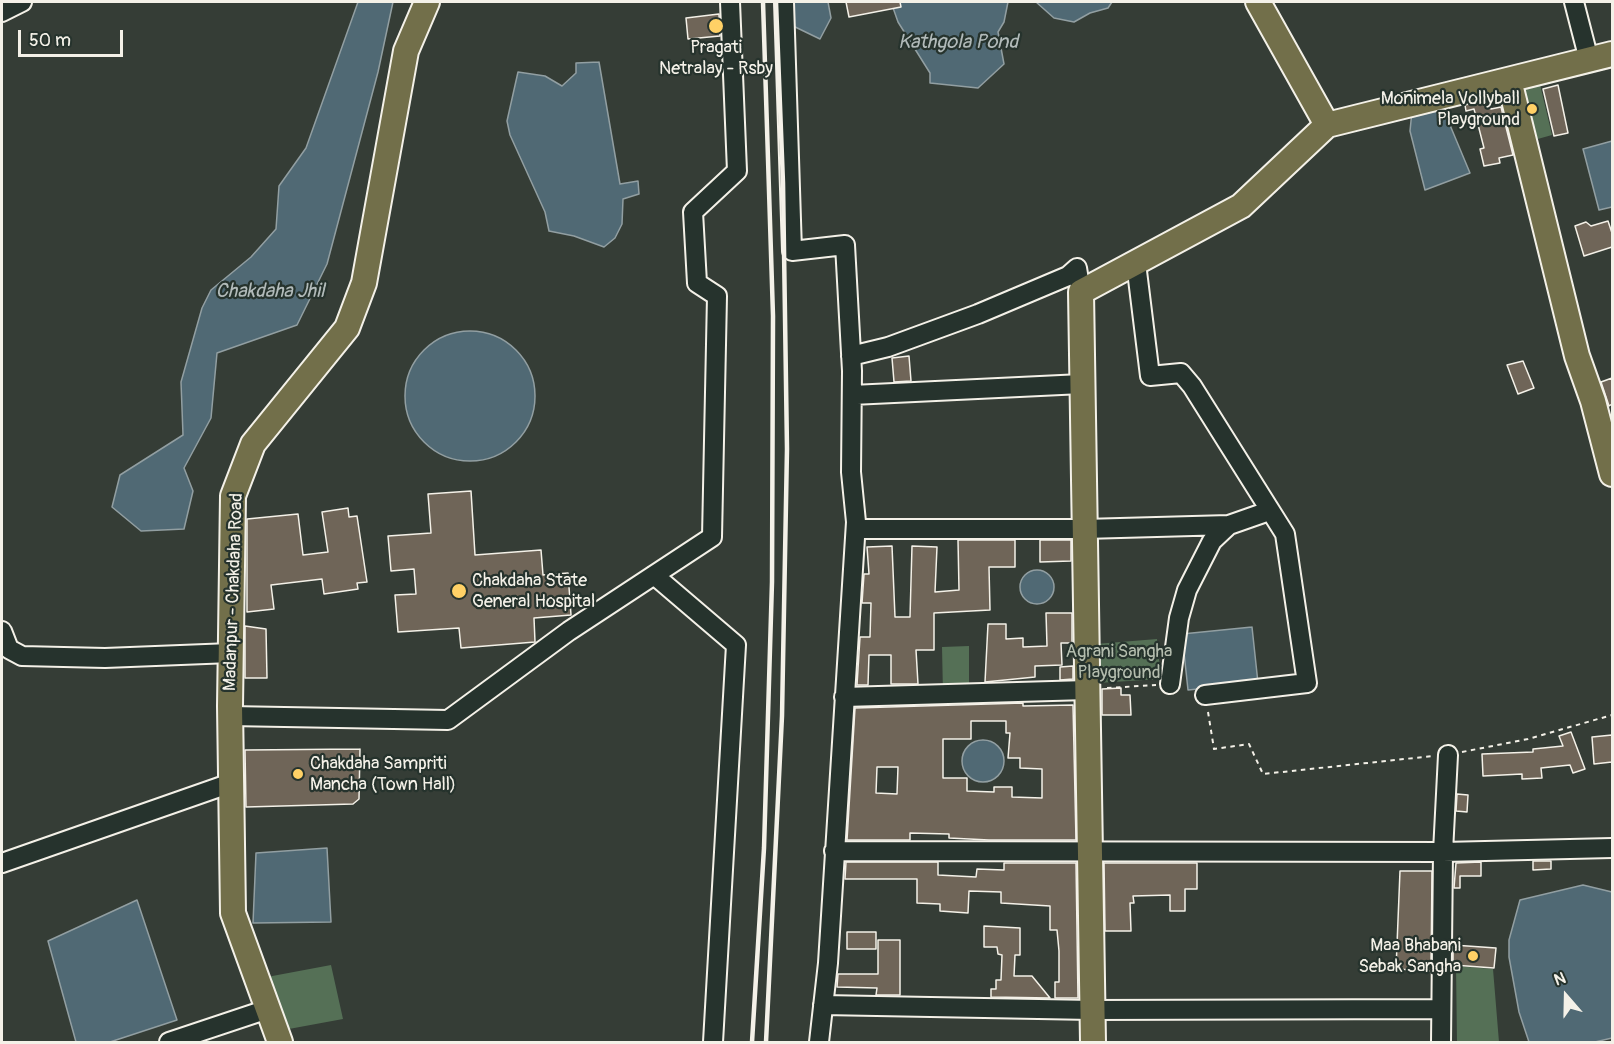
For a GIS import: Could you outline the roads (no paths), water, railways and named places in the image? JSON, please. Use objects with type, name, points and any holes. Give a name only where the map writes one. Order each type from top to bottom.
[{"type":"main road","name":"Madanpur - Chakdaha Road","points":[[280,1042],[233,913],[230,716],[233,496],[253,444],[347,328],[364,283],[406,51],[427,2]]},
{"type":"main road","points":[[1258,2],[1327,125]]},
{"type":"main road","points":[[1093,1042],[1081,292],[1241,206],[1327,125],[1612,54]]},
{"type":"main road","points":[[1509,80],[1577,356],[1593,401],[1611,467]]},
{"type":"street","points":[[2,12],[22,2]]},
{"type":"street","points":[[230,716],[448,720],[569,631],[712,537],[717,296],[697,284],[693,212],[737,171],[730,2]]},
{"type":"street","points":[[784,2],[792,251],[845,245],[851,356],[851,472],[856,529],[828,963],[819,1042]]},
{"type":"street","points":[[1574,2],[1589,60]]},
{"type":"street","points":[[1136,263],[1150,376],[1181,373],[1221,429],[1285,534],[1307,683],[1205,695]]},
{"type":"street","points":[[851,356],[888,347],[978,314],[1068,276],[1077,268],[1081,292]]},
{"type":"street","points":[[852,395],[1082,384]]},
{"type":"street","points":[[856,529],[1084,529],[1229,525],[1269,511]]},
{"type":"street","points":[[1170,684],[1179,618],[1187,590],[1212,541],[1229,525]]},
{"type":"street","points":[[654,575],[736,645],[713,1042]]},
{"type":"street","points":[[2,631],[5,650],[22,656],[86,658],[231,653]]},
{"type":"street","points":[[844,697],[1087,690]]},
{"type":"street","points":[[1441,1042],[1443,852],[1448,755]]},
{"type":"street","points":[[2,863],[231,783]]},
{"type":"street","points":[[834,850],[1443,852],[1612,848]]},
{"type":"street","points":[[823,1005],[1092,1010],[1441,1009]]},
{"type":"street","points":[[169,1042],[268,1009]]},
{"type":"water","name":"Chakdaha Jhil","points":[[358,2],[393,2],[378,72],[327,264],[297,325],[217,353],[211,418],[184,468],[193,491],[184,529],[141,531],[112,507],[120,475],[183,435],[181,382],[202,308],[211,290],[251,257],[276,229],[279,186],[306,148]]},
{"type":"water","points":[[788,2],[828,2],[831,18],[820,39],[789,24]]},
{"type":"water","name":"Kathgola Pond","points":[[891,2],[1008,2],[1004,22],[998,32],[1004,64],[978,88],[930,83],[930,73],[898,22]]},
{"type":"water","name":"Kathgola Pond","points":[[1036,2],[1112,2],[1108,8],[1090,13],[1074,22],[1054,18]]},
{"type":"water","points":[[599,62],[620,184],[638,181],[639,194],[623,199],[622,224],[615,238],[604,247],[574,236],[549,231],[545,212],[510,135],[507,121],[518,72],[545,76],[562,86],[576,73],[576,63]]},
{"type":"water","points":[[1442,106],[1470,173],[1425,190],[1410,131],[1412,111]]},
{"type":"water","points":[[1612,141],[1612,207],[1599,210],[1583,149]]},
{"type":"water","points":[[470,331],[495,336],[516,350],[530,371],[535,396],[530,421],[516,442],[495,456],[470,461],[445,456],[424,442],[410,421],[405,396],[410,371],[424,350],[445,336]]},
{"type":"water","points":[[1037,570],[1049,575],[1054,587],[1049,599],[1037,604],[1025,599],[1020,587],[1025,575]]},
{"type":"water","points":[[1252,627],[1258,683],[1188,690],[1182,634]]},
{"type":"water","points":[[983,740],[998,746],[1004,761],[998,776],[983,782],[968,776],[962,761],[968,746]]},
{"type":"water","points":[[327,848],[331,922],[253,923],[256,853]]},
{"type":"water","points":[[1583,885],[1612,892],[1612,1038],[1595,1042],[1529,1042],[1519,1012],[1509,957],[1509,940],[1520,900]]},
{"type":"water","points":[[137,900],[177,1020],[110,1042],[76,1042],[48,941]]},
{"type":"railway","points":[[752,1042],[764,848],[772,582],[773,316],[763,2]]},
{"type":"railway","points":[[766,1042],[782,716],[787,449],[783,183],[776,2]]},
{"type":"place","name":"Pragati Netralay - Rsby","points":[[716,26]]},
{"type":"place","name":"Monimela Vollyball Playground","points":[[1532,109]]},
{"type":"place","name":"Chakdaha State General Hospital","points":[[459,591]]},
{"type":"place","name":"Chakdaha Sampriti Mancha (Town Hall)","points":[[298,774]]},
{"type":"place","name":"Maa Bhabani Sebak Sangha","points":[[1473,956]]},
{"type":"park label","name":"Agrani Sangha Playground","points":[[1119,662]]}]
